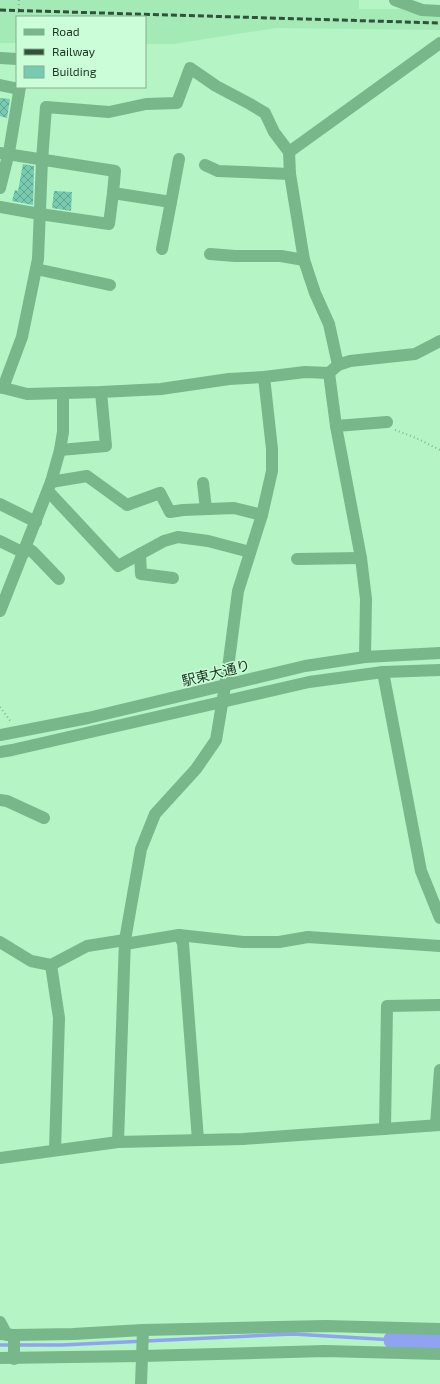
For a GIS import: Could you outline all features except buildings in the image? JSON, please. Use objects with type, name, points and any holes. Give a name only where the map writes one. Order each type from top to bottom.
[{"type":"street","points":[[395,0],[422,10],[440,11]]},
{"type":"street","points":[[289,152],[440,43]]},
{"type":"street","points":[[0,58],[16,59]]},
{"type":"street","points":[[365,657],[366,599],[361,558],[336,426],[334,369],[329,324],[315,293],[304,260],[290,174],[289,152],[274,132],[265,113],[216,86],[190,68],[177,103],[146,104],[109,112],[46,107],[42,160],[38,259],[22,337],[1,388],[27,394],[162,389],[229,379],[264,377],[334,369],[350,361],[415,354],[440,341]]},
{"type":"street","points":[[0,85],[16,88]]},
{"type":"street","points":[[0,188],[4,154],[19,88]]},
{"type":"street","points":[[0,207],[109,224],[116,171],[4,154]]},
{"type":"street","points":[[162,249],[179,159]]},
{"type":"street","points":[[206,165],[218,171],[290,174]]},
{"type":"street","points":[[113,193],[171,202]]},
{"type":"street","points":[[210,254],[235,256],[281,256],[304,260]]},
{"type":"street","points":[[36,269],[110,285]]},
{"type":"street","points":[[118,1142],[125,942],[141,850],[155,814],[196,769],[216,740],[228,668],[238,591],[262,515],[272,471],[272,449],[264,377]]},
{"type":"street","points":[[60,450],[106,446],[101,392]]},
{"type":"street","points":[[1,604],[25,550],[50,487],[60,450],[64,421],[63,393]]},
{"type":"street","points":[[336,426],[387,422]]},
{"type":"street","points":[[50,487],[86,476],[127,505],[160,493],[170,512],[234,508],[262,515]]},
{"type":"street","points":[[203,483],[206,509]]},
{"type":"street","points":[[50,487],[118,566],[164,541],[178,537],[208,541],[250,552]]},
{"type":"street","points":[[0,504],[36,522]]},
{"type":"street","points":[[0,541],[33,552],[59,579]]},
{"type":"street","points":[[140,554],[141,574],[173,578]]},
{"type":"street","points":[[297,559],[361,558]]},
{"type":"street","name":"駅東大通り","points":[[0,735],[88,718],[306,666],[365,657],[440,653]]},
{"type":"street","name":"駅東大通り","points":[[0,752],[309,682],[383,672],[440,670]]},
{"type":"street","points":[[383,672],[421,871],[440,918]]},
{"type":"street","points":[[0,800],[7,801],[44,818]]},
{"type":"street","points":[[179,935],[183,943],[198,1140]]},
{"type":"street","points":[[0,942],[31,960],[51,965],[87,946],[179,935],[243,942],[280,942],[308,937],[440,946]]},
{"type":"street","points":[[51,965],[59,1018],[55,1150]]},
{"type":"street","points":[[385,1129],[387,1006],[440,1005]]},
{"type":"street","points":[[0,1158],[118,1142],[243,1139],[438,1125],[440,1070]]},
{"type":"street","points":[[0,1322],[7,1335],[14,1359]]},
{"type":"street","points":[[7,1335],[326,1326],[440,1329]]},
{"type":"street","points":[[142,1384],[143,1330]]},
{"type":"street","points":[[0,1358],[14,1359],[325,1351],[440,1354]]},
{"type":"path","points":[[18,16],[19,0]]},
{"type":"path","points":[[387,422],[395,431],[416,438],[440,450]]},
{"type":"path","points":[[0,707],[13,725],[14,733]]},
{"type":"shaded area","points":[[0,0],[359,0],[359,9],[401,9],[421,15],[440,15],[440,30],[276,28],[173,44],[146,44],[146,16],[16,16],[16,43],[0,43]]},
{"type":"waterway","points":[[0,1345],[62,1345],[293,1334],[394,1340]]},
{"type":"waterway","points":[[394,1340],[440,1340]]},
{"type":"railway","points":[[0,10],[440,23]]}]
